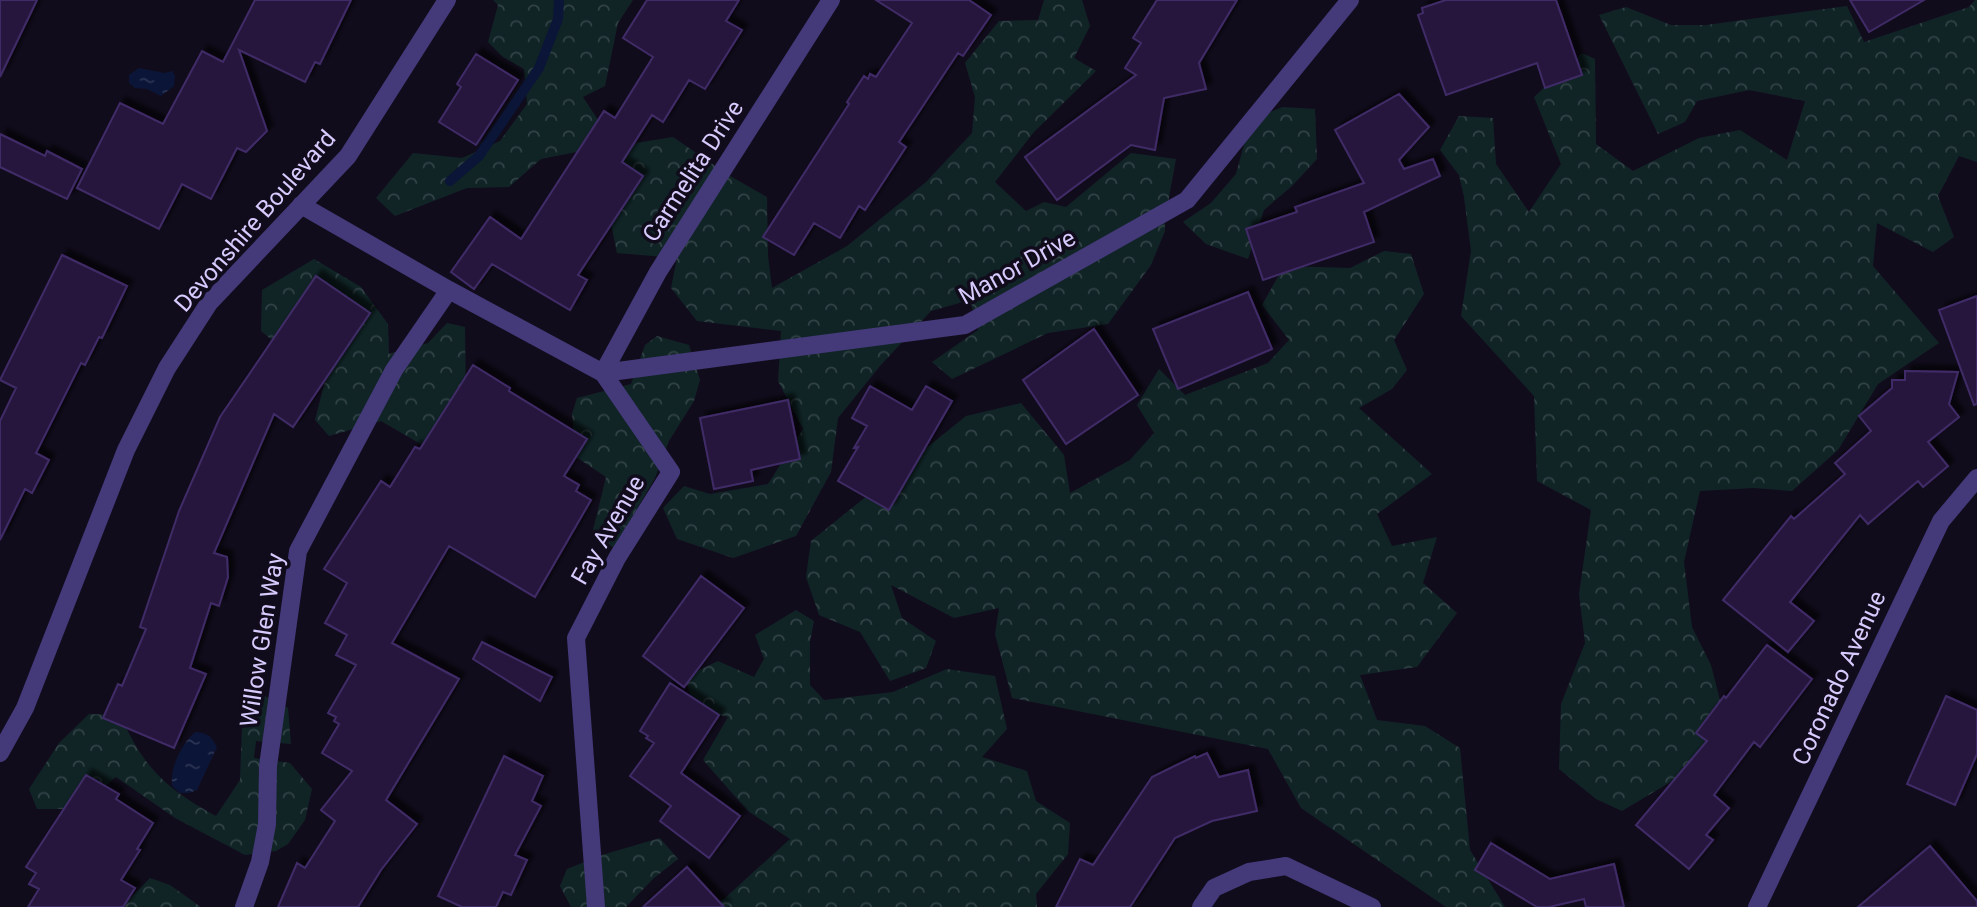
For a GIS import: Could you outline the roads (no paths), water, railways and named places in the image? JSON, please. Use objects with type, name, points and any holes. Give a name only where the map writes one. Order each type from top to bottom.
[{"type":"street","name":"Devonshire Boulevard","points":[[0,753],[25,708],[126,450],[167,368],[209,303],[348,156],[447,0]]},
{"type":"street","name":"Carmelita Drive","points":[[603,373],[658,272],[831,0]]},
{"type":"street","name":"Manor Drive","points":[[603,373],[965,325],[1187,200],[1350,0]]},
{"type":"street","name":"Fay Avenue","points":[[301,205],[449,290],[603,373],[671,472],[617,558],[576,638],[596,907]]},
{"type":"street","name":"Willow Glen Way","points":[[244,907],[260,862],[267,824],[268,766],[298,551],[394,370],[449,290]]},
{"type":"street","name":"Coronado Avenue","points":[[1757,907],[1941,521],[1977,478]]},
{"type":"street","points":[[1201,907],[1214,888],[1249,872],[1286,866],[1372,907]]},
{"type":"water","points":[[139,68],[165,73],[172,71],[175,76],[174,86],[161,96],[147,89],[135,88],[129,83],[129,75]]},
{"type":"water","points":[[195,732],[209,736],[217,747],[197,790],[180,793],[172,786],[173,771],[181,750]]},
{"type":"waterway","points":[[450,181],[479,156],[539,68],[558,19],[559,0]]}]
